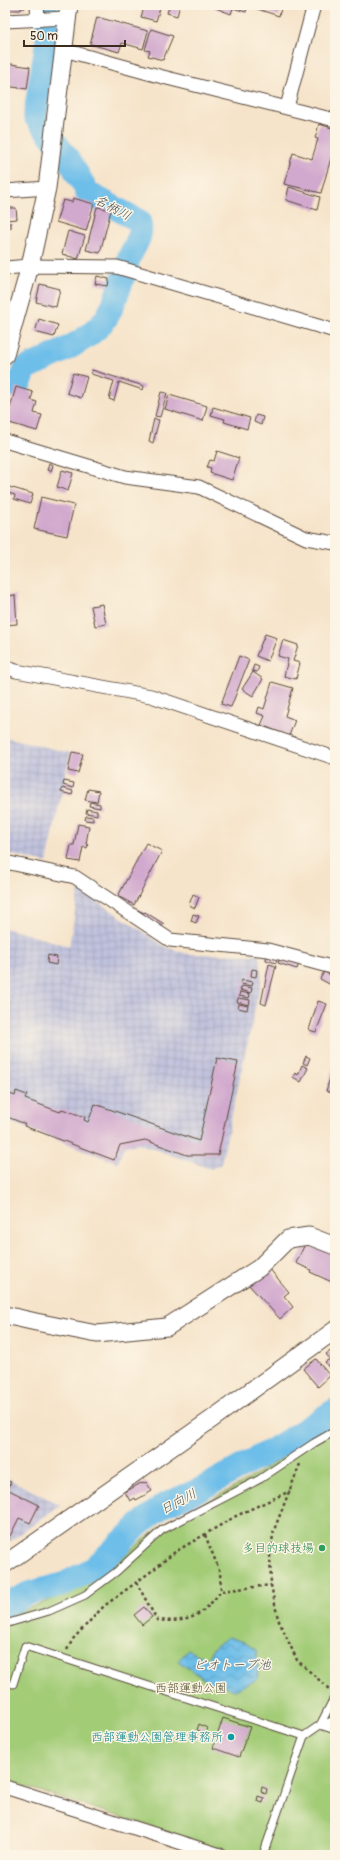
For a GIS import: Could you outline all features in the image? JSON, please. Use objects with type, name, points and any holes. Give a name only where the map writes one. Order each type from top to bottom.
[{"type":"street","points":[[37,5],[38,20]]},
{"type":"street","points":[[287,107],[314,5]]},
{"type":"street","points":[[5,21],[38,20],[63,14],[64,50],[47,188],[30,266],[6,348]]},
{"type":"street","points":[[64,50],[158,76],[335,120]]},
{"type":"street","points":[[5,191],[47,188]]},
{"type":"street","points":[[5,268],[30,266],[125,270],[335,331]]},
{"type":"street","points":[[5,441],[125,477],[199,487],[306,538],[335,543]]},
{"type":"street","points":[[5,667],[16,671],[151,696],[335,758]]},
{"type":"street","points":[[5,862],[75,877],[170,940],[268,950],[335,968]]},
{"type":"street","points":[[5,1314],[36,1322],[97,1334],[167,1327],[259,1268],[288,1239],[309,1236],[335,1246]]},
{"type":"street","points":[[5,1564],[219,1414],[335,1330]]},
{"type":"street","points":[[5,1787],[220,1855]]},
{"type":"lane","points":[[5,1624],[50,1611],[85,1595],[116,1572],[162,1530],[260,1479],[335,1431]]},
{"type":"lane","points":[[14,1684],[25,1646],[304,1736]]},
{"type":"lane","points":[[320,1725],[335,1696]]},
{"type":"lane","points":[[263,1855],[304,1736],[320,1725],[335,1720]]},
{"type":"lane","points":[[320,1725],[335,1730]]},
{"type":"path","points":[[304,1450],[297,1475],[274,1530],[270,1553],[270,1585],[278,1619],[297,1660],[330,1690]]},
{"type":"path","points":[[62,1658],[73,1639],[104,1606],[154,1570],[175,1552],[236,1516],[290,1491]]},
{"type":"path","points":[[136,1582],[158,1620],[172,1622],[192,1618],[209,1606],[221,1591],[220,1572],[205,1535]]},
{"type":"path","points":[[221,1591],[270,1585]]},
{"type":"shaded area","points":[[5,737],[70,753],[47,863],[5,853]]},
{"type":"shaded area","points":[[79,889],[166,947],[188,954],[259,955],[262,977],[221,1164],[211,1169],[140,1144],[124,1146],[118,1163],[5,1120],[5,928],[69,946]]},
{"type":"shaded area","points":[[5,1477],[60,1505],[5,1545]]},
{"type":"green space","name":"西部運動公園","points":[[335,1425],[335,1855],[240,1855],[5,1780],[5,1616],[17,1613],[91,1583],[161,1526],[239,1485]]},
{"type":"water","name":"ビオトープ池","points":[[228,1637],[244,1642],[257,1651],[258,1679],[235,1690],[207,1681],[178,1661],[188,1650],[207,1659],[212,1649]]},
{"type":"building","points":[[5,5],[25,5],[25,8],[21,8],[21,10],[5,10]]},
{"type":"building","points":[[145,5],[161,5],[156,21],[141,17]]},
{"type":"building","points":[[170,5],[180,5],[177,16],[167,13]]},
{"type":"building","points":[[208,5],[248,5],[246,12],[233,8],[231,14]]},
{"type":"building","points":[[254,5],[282,5],[279,16],[254,8]]},
{"type":"building","points":[[97,17],[148,31],[143,49],[122,43],[119,52],[90,44]]},
{"type":"building","points":[[151,29],[173,36],[163,60],[148,56],[150,51],[145,50]]},
{"type":"building","points":[[5,63],[30,67],[27,89],[5,86]]},
{"type":"building","points":[[319,124],[335,129],[335,144],[321,193],[284,184],[293,153],[312,159],[318,139],[315,138]]},
{"type":"building","points":[[289,187],[320,197],[317,210],[286,200]]},
{"type":"building","points":[[73,198],[94,204],[86,231],[56,222],[63,200],[72,202]]},
{"type":"building","points":[[97,207],[111,210],[100,253],[86,250]]},
{"type":"building","points":[[5,208],[16,208],[17,219],[5,220]]},
{"type":"building","points":[[5,223],[11,223],[11,228],[5,228]]},
{"type":"building","points":[[68,231],[85,236],[78,259],[62,254]]},
{"type":"building","points":[[97,276],[109,279],[108,286],[95,284]]},
{"type":"building","points":[[40,284],[60,289],[56,307],[36,302]]},
{"type":"building","points":[[39,319],[58,325],[54,337],[35,332]]},
{"type":"building","points":[[92,370],[144,386],[143,390],[119,382],[114,401],[109,399],[114,381],[91,374]]},
{"type":"building","points":[[73,373],[87,377],[81,398],[67,393]]},
{"type":"building","points":[[16,387],[33,392],[31,400],[37,402],[34,413],[42,415],[37,431],[6,422]]},
{"type":"building","points":[[161,392],[167,393],[160,417],[155,416]]},
{"type":"building","points":[[169,395],[207,406],[203,421],[165,409]]},
{"type":"building","points":[[213,407],[250,418],[247,429],[224,422],[225,419],[211,415]]},
{"type":"building","points":[[256,415],[263,417],[261,425],[254,422]]},
{"type":"building","points":[[154,419],[159,420],[153,443],[149,441]]},
{"type":"building","points":[[217,451],[239,458],[232,480],[210,473],[211,468],[207,467],[210,460],[214,461]]},
{"type":"building","points":[[49,463],[53,465],[51,471],[47,470]]},
{"type":"building","points":[[62,470],[73,473],[68,491],[57,487]]},
{"type":"building","points":[[6,486],[33,494],[30,504],[14,499],[15,495],[5,492]]},
{"type":"building","points":[[41,497],[74,505],[67,536],[34,529]]},
{"type":"building","points":[[15,595],[17,624],[5,625],[5,596]]},
{"type":"building","points":[[102,604],[106,624],[95,626],[91,606]]},
{"type":"building","points":[[265,634],[277,638],[268,661],[256,656]]},
{"type":"building","points":[[283,640],[298,645],[293,661],[300,663],[296,679],[284,676],[288,659],[278,656]]},
{"type":"building","points":[[239,656],[249,660],[231,707],[221,704]]},
{"type":"building","points":[[254,665],[259,667],[257,672],[252,671]]},
{"type":"building","points":[[253,672],[263,679],[253,696],[242,689]]},
{"type":"building","points":[[272,682],[293,688],[285,716],[295,720],[289,736],[261,725],[265,716],[257,713],[259,707],[264,709]]},
{"type":"building","points":[[72,752],[83,754],[78,773],[68,771]]},
{"type":"building","points":[[64,781],[74,783],[73,788],[63,785]]},
{"type":"building","points":[[62,788],[73,791],[72,795],[61,792]]},
{"type":"building","points":[[88,789],[99,791],[97,802],[85,800]]},
{"type":"building","points":[[90,802],[100,804],[100,808],[89,806]]},
{"type":"building","points":[[87,809],[97,811],[97,815],[86,813]]},
{"type":"building","points":[[86,816],[93,817],[93,821],[85,820]]},
{"type":"building","points":[[78,824],[89,826],[86,844],[88,844],[87,848],[83,847],[80,862],[68,860],[71,845],[74,845]]},
{"type":"building","points":[[146,843],[162,851],[134,905],[118,896]]},
{"type":"building","points":[[193,894],[199,897],[195,908],[189,905]]},
{"type":"building","points":[[136,909],[144,913],[145,912],[164,924],[161,927],[135,911]]},
{"type":"building","points":[[193,914],[199,916],[196,923],[191,921]]},
{"type":"building","points":[[267,952],[278,954],[276,963],[266,960]]},
{"type":"building","points":[[48,955],[57,957],[56,965],[47,963]]},
{"type":"building","points":[[281,955],[300,960],[297,969],[278,963]]},
{"type":"building","points":[[269,964],[276,966],[266,1005],[261,1003]]},
{"type":"building","points":[[252,969],[257,970],[256,977],[251,976]]},
{"type":"building","points":[[324,972],[335,977],[335,987],[320,979]]},
{"type":"building","points":[[242,980],[253,982],[252,986],[241,984]]},
{"type":"building","points":[[242,986],[252,988],[251,993],[240,990]]},
{"type":"building","points":[[240,992],[250,994],[249,998],[239,996]]},
{"type":"building","points":[[238,998],[250,1000],[249,1005],[237,1002]]},
{"type":"building","points":[[318,1001],[327,1004],[316,1032],[309,1030]]},
{"type":"building","points":[[239,1004],[248,1006],[247,1010],[238,1008]]},
{"type":"building","points":[[306,1056],[310,1058],[307,1065],[303,1063]]},
{"type":"building","points":[[217,1058],[238,1062],[218,1155],[187,1155],[145,1140],[120,1145],[114,1160],[24,1126],[25,1124],[5,1116],[5,1092],[15,1096],[16,1091],[27,1095],[25,1099],[60,1112],[62,1109],[85,1117],[84,1120],[88,1122],[95,1104],[199,1141]]},
{"type":"building","points":[[302,1065],[308,1068],[301,1082],[293,1077],[295,1073],[298,1075]]},
{"type":"building","points":[[333,1068],[335,1069],[335,1094],[326,1091]]},
{"type":"building","points":[[306,1242],[335,1253],[334,1283],[310,1272],[311,1270],[296,1263]]},
{"type":"building","points":[[268,1267],[289,1292],[284,1296],[293,1307],[280,1319],[248,1284]]},
{"type":"building","points":[[335,1348],[335,1372],[333,1373],[325,1362],[330,1359],[326,1354]]},
{"type":"building","points":[[316,1359],[330,1376],[318,1387],[303,1369]]},
{"type":"building","points":[[5,1480],[11,1482],[7,1489],[39,1505],[30,1523],[19,1518],[8,1540],[5,1539]]},
{"type":"building","points":[[146,1482],[152,1491],[136,1500],[135,1498],[130,1501],[125,1492],[141,1483]]},
{"type":"building","points":[[144,1607],[152,1617],[142,1625],[134,1615]]},
{"type":"building","name":"西部運動公園管理事務所","points":[[223,1718],[250,1727],[239,1757],[213,1748]]},
{"type":"building","points":[[199,1724],[207,1728],[205,1733],[197,1730]]},
{"type":"building","points":[[262,1787],[267,1789],[266,1794],[261,1792]]},
{"type":"building","points":[[258,1796],[264,1798],[263,1803],[257,1801]]},
{"type":"waterway","name":"名柄川","points":[[5,387],[21,381],[26,368],[81,341],[91,334],[106,318],[113,306],[129,258],[138,240],[140,231],[139,221],[88,193],[70,161],[35,116],[48,36],[46,5]]},
{"type":"waterway","name":"日向川","points":[[5,1606],[29,1593],[64,1584],[94,1568],[139,1525],[164,1505],[201,1489],[279,1446],[335,1410]]},
{"type":"place","name":"多目的球技場","points":[[322,1548]]},
{"type":"place","name":"西部運動公園管理事務所","points":[[231,1737]]}]
